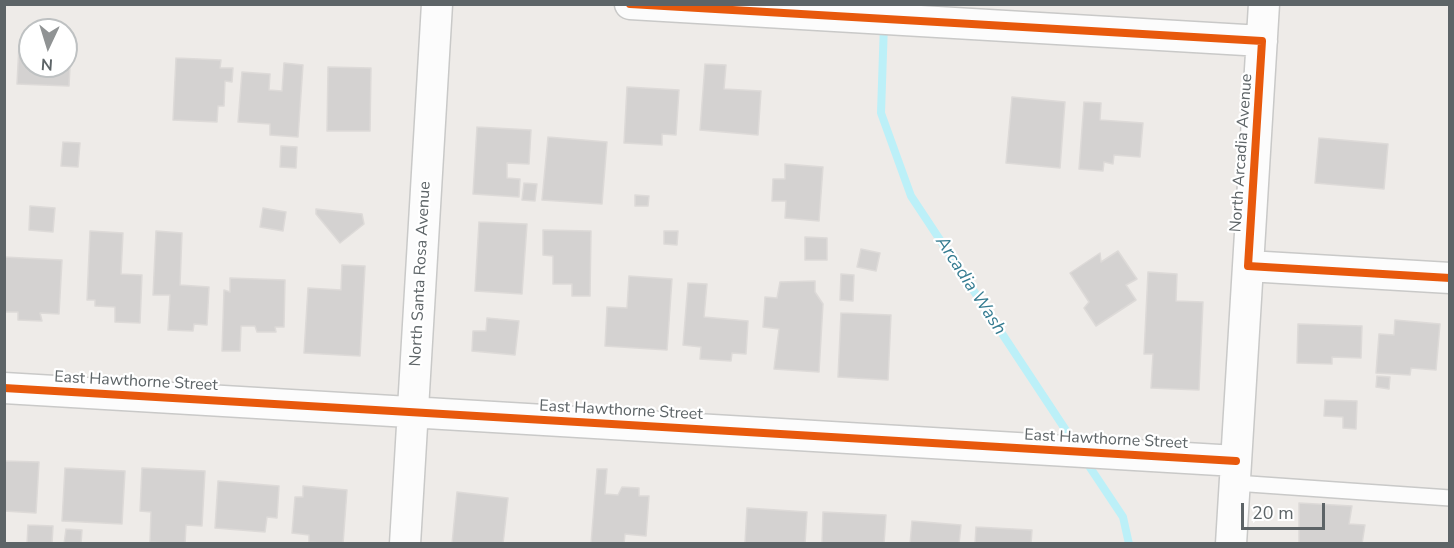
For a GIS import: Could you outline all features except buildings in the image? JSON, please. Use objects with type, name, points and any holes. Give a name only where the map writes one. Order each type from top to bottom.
[{"type":"street","name":"North Santa Rosa Avenue","points":[[405,543],[437,4]]},
{"type":"street","points":[[630,4],[1262,41]]},
{"type":"street","name":"North Arcadia Avenue","points":[[1231,543],[1264,4]]},
{"type":"street","points":[[1248,266],[1449,278]]},
{"type":"street","name":"East Hawthorne Street","points":[[4,388],[413,412],[1235,472]]},
{"type":"lane","points":[[1235,472],[1449,498]]},
{"type":"waterway","name":"Arcadia Wash","points":[[884,23],[881,113],[911,196],[1075,444]]},
{"type":"waterway","name":"Arcadia Wash","points":[[1085,460],[1123,517],[1129,544]]},
{"type":"cycle path","points":[[630,4],[1262,41],[1248,266],[1450,278]]},
{"type":"cycle path","points":[[4,388],[1236,461]]}]
